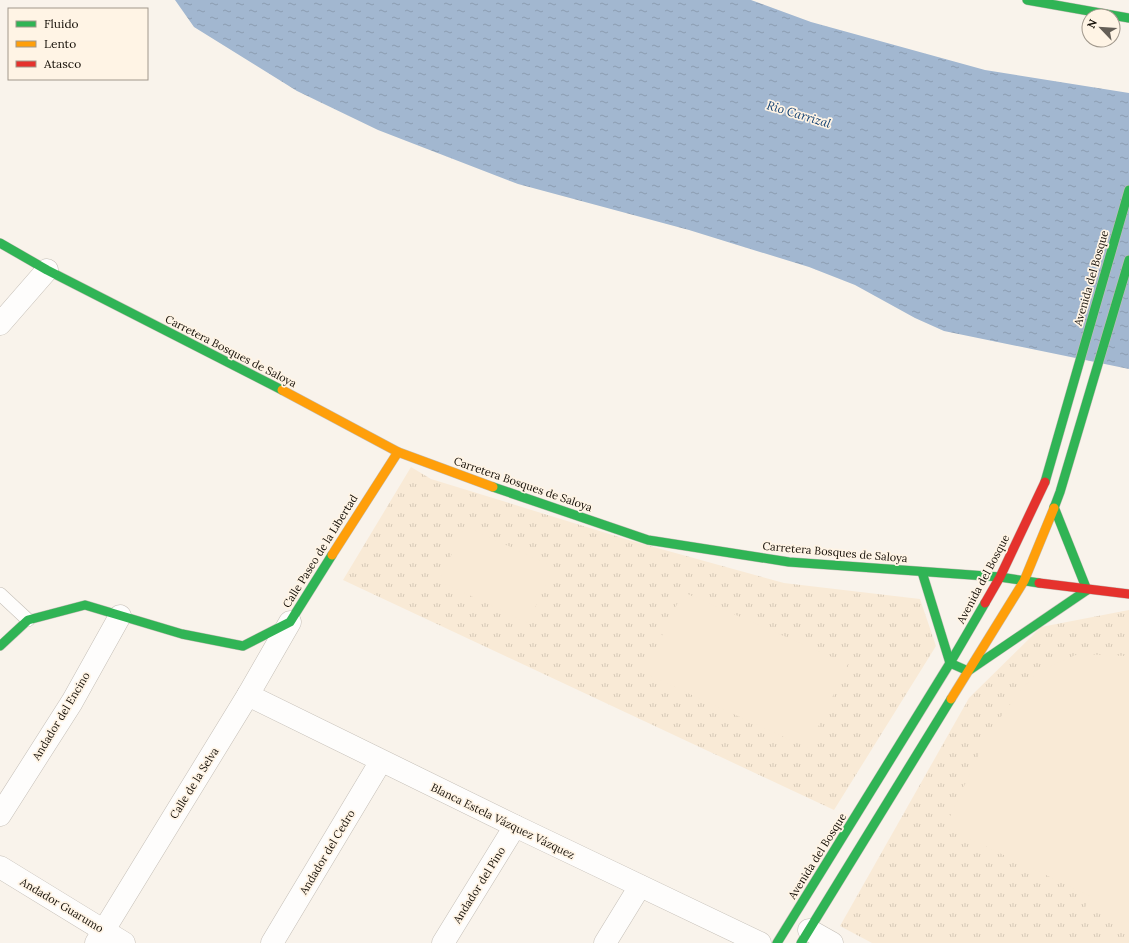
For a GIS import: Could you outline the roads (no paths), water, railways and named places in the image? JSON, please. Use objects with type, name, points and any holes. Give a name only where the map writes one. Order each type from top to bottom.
[{"type":"street","points":[[1027,0],[1129,18]]},
{"type":"street","name":"Avenida del Bosque","points":[[777,943],[950,663],[1000,577],[1045,482],[1129,190]]},
{"type":"street","name":"Carretera Bosques de Saloya","points":[[0,243],[47,270],[228,362],[398,452],[498,489],[648,540],[789,562],[1000,577],[1087,590],[1129,594]]},
{"type":"street","points":[[832,943],[805,936],[1024,581],[1060,492],[1129,260]]},
{"type":"street","points":[[0,324],[47,270]]},
{"type":"street","name":"Calle Paseo de la Libertad","points":[[0,646],[28,620],[85,605],[182,634],[243,646],[290,622],[398,452]]},
{"type":"street","points":[[968,671],[1087,590],[1054,507]]},
{"type":"street","points":[[922,572],[950,663],[968,671]]},
{"type":"street","name":"Andador del Encino","points":[[0,815],[72,702],[120,616]]},
{"type":"street","name":"Calle de la Selva","points":[[100,937],[248,695],[290,622]]},
{"type":"street","name":"Blanca Estela Vázquez Vázquez","points":[[248,695],[515,826],[760,943]]},
{"type":"street","name":"Andador del Cedro","points":[[272,943],[381,761]]},
{"type":"street","name":"Andador del Pino","points":[[443,943],[515,826]]},
{"type":"street","name":"Andador Guarumo","points":[[0,867],[100,937],[124,943]]},
{"type":"street","points":[[605,943],[640,886]]},
{"type":"lane","points":[[0,594],[28,620]]},
{"type":"water","name":"Rio Carrizal","points":[[175,0],[751,0],[811,22],[985,70],[1129,93],[1129,369],[944,331],[915,318],[855,285],[809,267],[689,230],[518,184],[378,130],[297,91],[194,27]]}]
